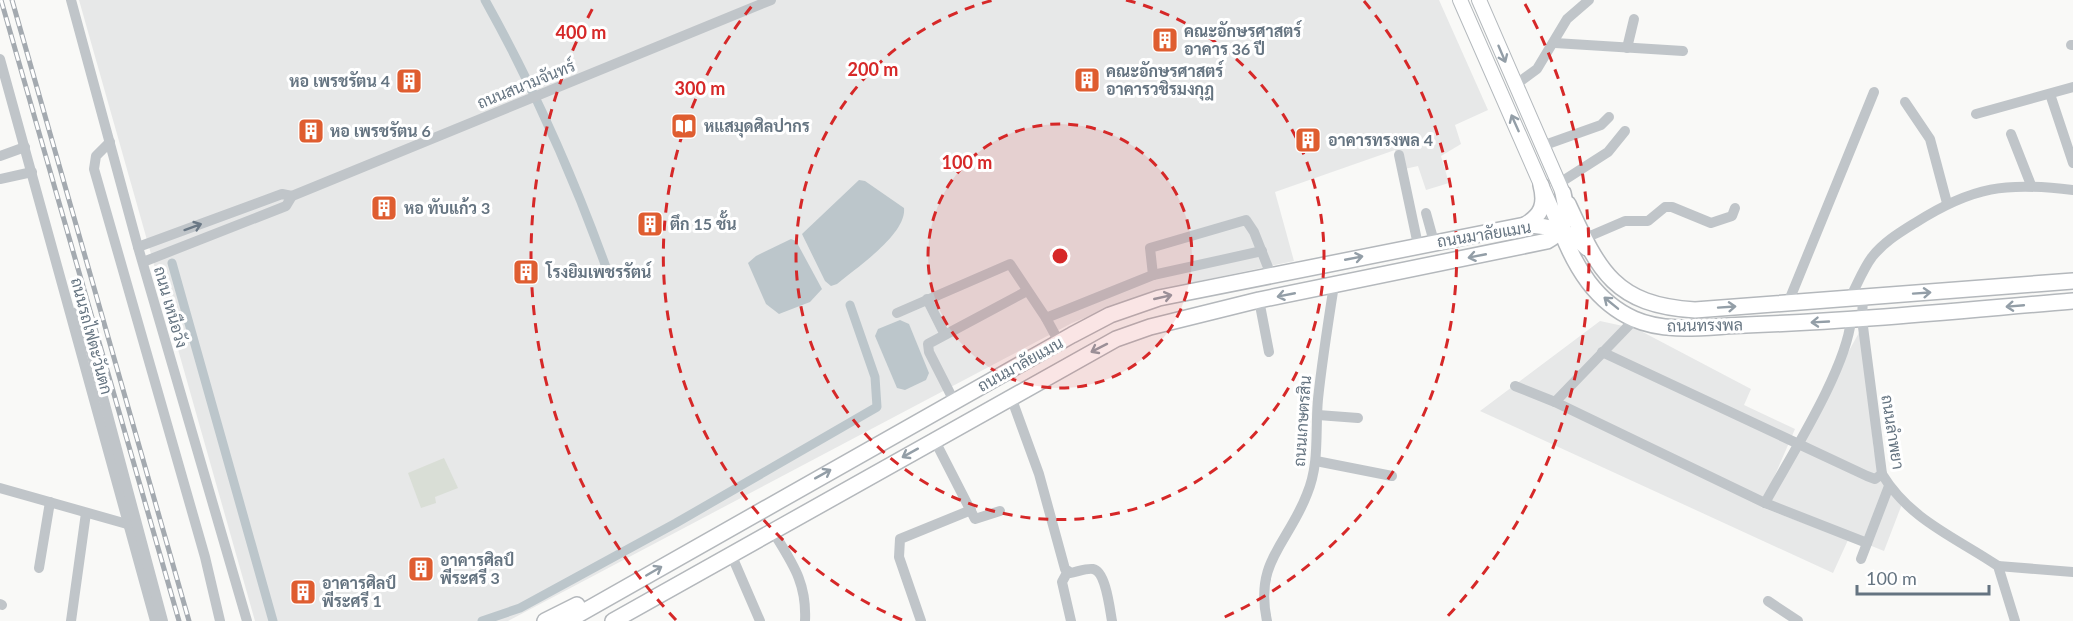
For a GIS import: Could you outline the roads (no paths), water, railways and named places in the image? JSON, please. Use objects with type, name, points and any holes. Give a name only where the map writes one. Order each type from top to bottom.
[{"type":"highway","points":[[1525,225],[1534,220],[1543,206],[1541,185]]},
{"type":"highway","points":[[1561,188],[1567,207],[1566,219],[1561,230],[1585,243]]},
{"type":"highway","name":"ถนนทรงพล","points":[[1561,188],[1585,243],[1621,288],[1655,306],[1695,310],[2073,281]]},
{"type":"highway","name":"ถนนมาลัยแมน","points":[[567,621],[1110,315],[1159,298],[1418,245],[1525,225],[1561,230]]},
{"type":"highway","name":"ถนนทรงพล","points":[[1561,230],[1571,257],[1592,287],[1611,304],[1635,319],[1667,328],[1856,319],[2073,301]]},
{"type":"highway","name":"ถนนมาลัยแมน","points":[[613,621],[1116,339],[1150,327],[1258,300],[1534,245],[1555,237],[1561,230]]},
{"type":"highway","points":[[1534,245],[1554,249],[1571,257]]},
{"type":"highway","points":[[628,621],[702,579],[728,556]]},
{"type":"highway","points":[[544,621],[591,597],[631,584]]},
{"type":"main road","name":"ถนนทรงพล","points":[[1460,0],[1561,230]]},
{"type":"main road","name":"ถนนทรงพล","points":[[1479,0],[1561,188]]},
{"type":"street","name":"ถนน เหนือวัง","points":[[71,0],[138,247],[247,621]]},
{"type":"street","name":"ถนนสนามจันทร์","points":[[138,247],[282,194],[292,196],[771,0]]},
{"type":"street","points":[[1515,85],[1537,69],[1568,19],[1589,0]]},
{"type":"street","points":[[1627,48],[1634,19]]},
{"type":"street","points":[[1555,43],[1683,51]]},
{"type":"street","name":"ถนนรถไฟตะวันตก","points":[[0,59],[155,621]]},
{"type":"street","points":[[1976,114],[2073,87]]},
{"type":"street","points":[[1788,303],[1874,92]]},
{"type":"street","points":[[2050,94],[2073,163]]},
{"type":"street","points":[[1905,102],[1930,139],[1947,203]]},
{"type":"street","points":[[1542,146],[1601,125],[1609,117]]},
{"type":"street","points":[[1561,188],[1608,152],[1625,131]]},
{"type":"street","points":[[2011,134],[2031,185]]},
{"type":"street","points":[[110,142],[96,156],[94,169],[205,557],[220,621]]},
{"type":"street","points":[[0,156],[25,147]]},
{"type":"street","points":[[1399,154],[1418,245]]},
{"type":"street","points":[[0,179],[32,172]]},
{"type":"street","points":[[1856,297],[1872,258],[1888,240],[1947,203],[1984,190],[2031,185],[2073,190]]},
{"type":"street","name":"ถนนสนามจันทร์","points":[[143,261],[286,206],[292,196]]},
{"type":"street","points":[[1585,243],[1625,221],[1648,221],[1665,207],[1672,207],[1711,223],[1731,216],[1735,208]]},
{"type":"street","points":[[1426,213],[1434,242]]},
{"type":"street","points":[[1153,275],[1150,248],[1242,220],[1248,221],[1271,275]]},
{"type":"street","points":[[1046,318],[1153,275],[1262,251]]},
{"type":"street","points":[[897,313],[1010,264],[1059,342]]},
{"type":"street","name":"ถนนเกษตรสิน","points":[[1267,621],[1263,599],[1265,574],[1271,557],[1302,506],[1316,461],[1322,360],[1334,285]]},
{"type":"street","points":[[954,401],[929,352],[928,344],[944,333],[1027,291]]},
{"type":"street","name":"ถนนลำพยา","points":[[1856,297],[1856,319],[1882,474],[1889,486],[1915,514],[1943,535],[1998,566]]},
{"type":"street","points":[[927,299],[944,333]]},
{"type":"street","points":[[67,300],[84,330],[163,621]]},
{"type":"street","points":[[1258,300],[1269,352]]},
{"type":"street","points":[[1555,402],[1635,319]]},
{"type":"street","points":[[1765,503],[1825,392],[1856,319]]},
{"type":"street","points":[[1602,352],[1875,479],[1882,474]]},
{"type":"street","points":[[1515,386],[1555,402],[1765,503],[1867,543]]},
{"type":"street","points":[[1011,397],[1039,474],[1063,563],[1068,571]]},
{"type":"street","points":[[1318,415],[1358,418]]},
{"type":"street","points":[[934,439],[975,519],[1000,511]]},
{"type":"street","points":[[1316,461],[1392,476]]},
{"type":"street","points":[[1861,559],[1889,486]]},
{"type":"street","points":[[0,488],[127,524]]},
{"type":"street","points":[[39,568],[50,502]]},
{"type":"street","points":[[921,621],[899,557],[900,539],[971,510]]},
{"type":"street","points":[[71,621],[86,513]]},
{"type":"street","points":[[772,531],[799,574],[805,593],[804,621]]},
{"type":"street","points":[[728,556],[760,621]]},
{"type":"street","points":[[2015,621],[1998,566],[2073,572]]},
{"type":"street","points":[[1068,571],[1093,569],[1098,572],[1106,588],[1112,621]]},
{"type":"street","points":[[1068,571],[1062,582],[1071,621]]},
{"type":"street","points":[[1768,601],[1798,621]]},
{"type":"waterway","points":[[485,0],[552,133],[607,270]]},
{"type":"waterway","points":[[172,263],[273,621]]},
{"type":"waterway","points":[[482,621],[520,608],[676,523],[877,407],[875,377],[850,305]]},
{"type":"railway","points":[[1,0],[179,621]]},
{"type":"railway","points":[[12,0],[189,621]]},
{"type":"place","name":"คณะอักษรศาสตร์ อาคาร 36 ปี","points":[[1165,40]]},
{"type":"place","name":"คณะอักษรศาสตร์ อาคารวชิรมงกุฎ","points":[[1087,80]]},
{"type":"place","name":"หอ เพรชรัตน 4","points":[[409,81]]},
{"type":"place","name":"หแสมุดศิลปากร","points":[[684,126]]},
{"type":"place","name":"หอ เพรชรัตน 6","points":[[311,131]]},
{"type":"place","name":"อาคารทรงพล 4","points":[[1308,140]]},
{"type":"place","name":"หอ ทับแก้ว 3","points":[[384,208]]},
{"type":"place","name":"ตึก 15 ชั้น","points":[[650,224]]},
{"type":"place","name":"โรงยิมเพชรรัตน์","points":[[526,272]]},
{"type":"place","name":"อาคารศิลป์ พีระศรี 3","points":[[421,569]]},
{"type":"place","name":"อาคารศิลป์ พีระศรี 1","points":[[303,592]]}]
